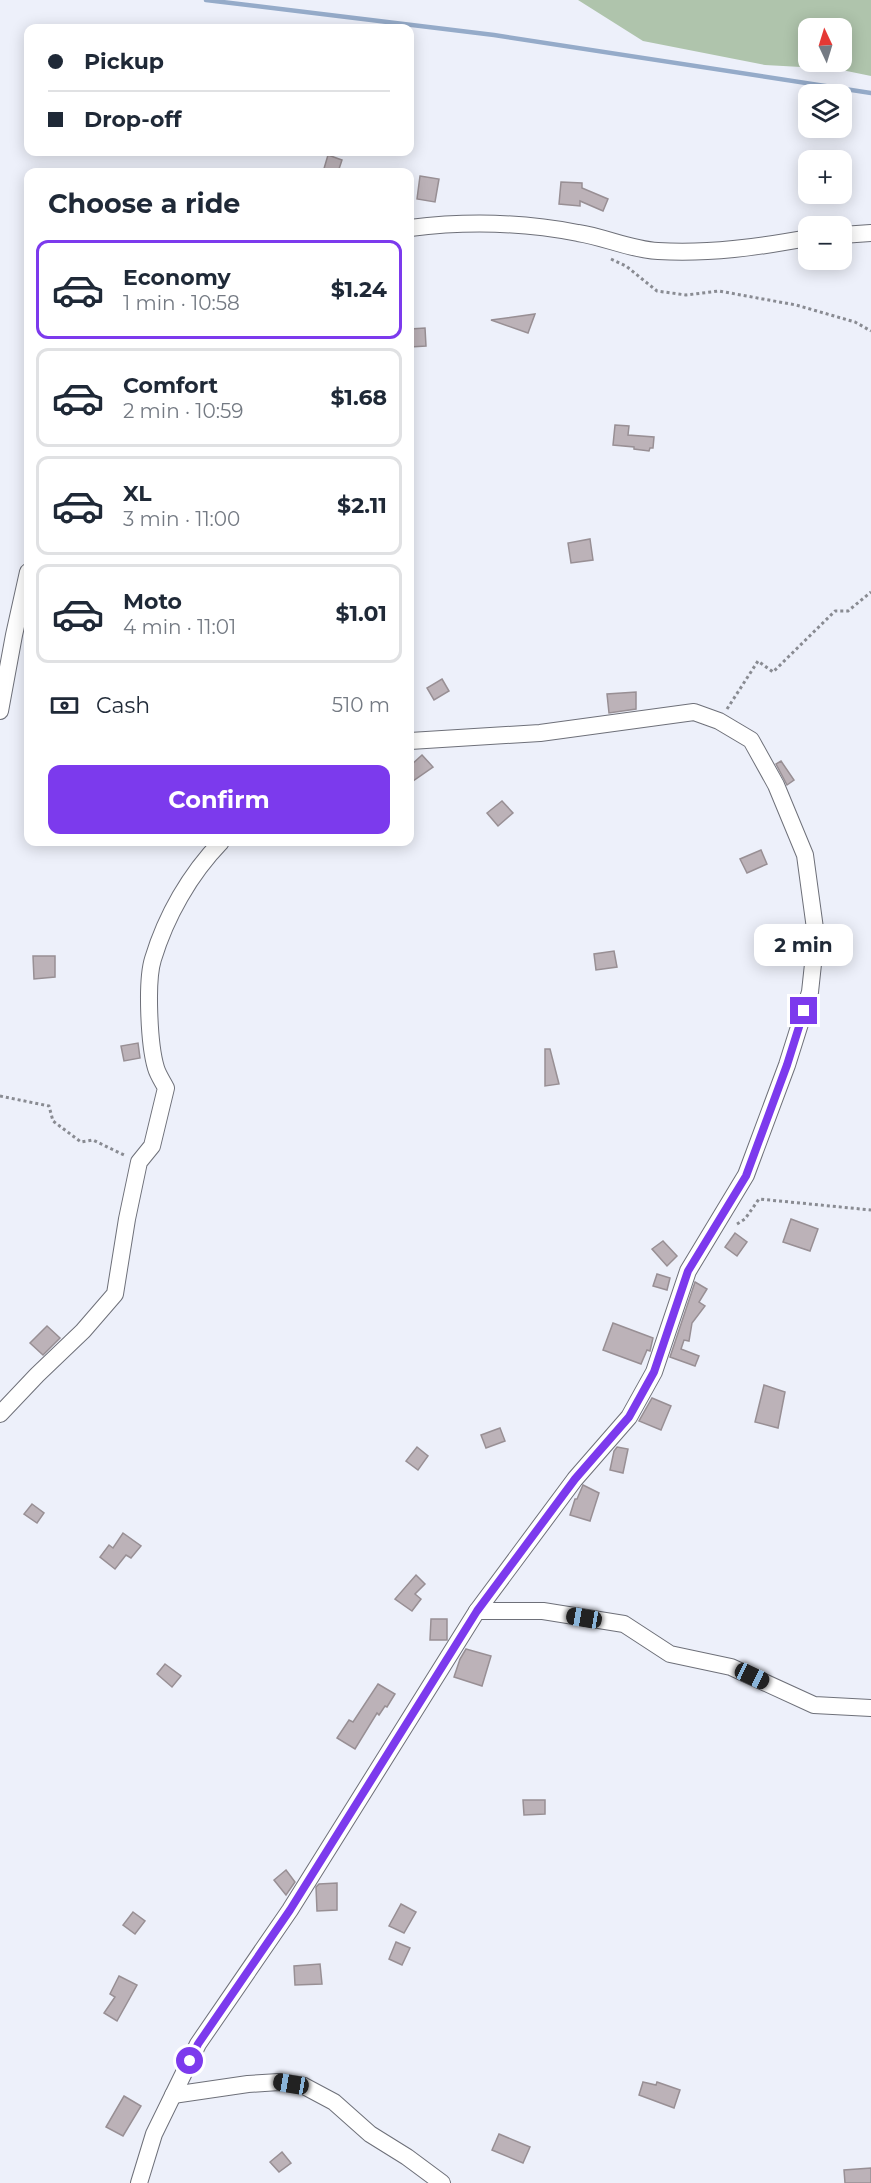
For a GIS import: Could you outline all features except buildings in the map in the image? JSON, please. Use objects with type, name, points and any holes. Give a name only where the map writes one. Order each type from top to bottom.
[{"type":"street","points":[[414,227],[445,223],[506,224],[578,233],[658,251],[706,252],[757,248],[798,240]]},
{"type":"street","points":[[852,234],[871,233]]},
{"type":"street","points":[[0,711],[24,590]]},
{"type":"street","points":[[139,2183],[154,2134],[198,2044],[290,1910],[477,1611],[575,1479],[629,1417],[654,1372],[688,1271],[746,1176],[787,1065],[810,992],[816,936],[805,855],[776,785],[751,740],[719,721],[694,712],[540,733],[414,741]]},
{"type":"street","points":[[0,1414],[83,1331],[115,1294],[139,1162],[152,1146],[166,1088],[156,1069],[149,1020],[152,962],[170,913],[208,855],[217,846]]},
{"type":"street","points":[[477,1611],[543,1611],[624,1624],[669,1654],[731,1667],[814,1705],[871,1708]]},
{"type":"street","points":[[173,2096],[248,2084],[279,2082],[304,2086],[334,2102],[370,2134],[407,2157],[442,2183]]},
{"type":"path","points":[[606,257],[626,266],[657,291],[686,295],[719,291],[796,305],[855,322],[871,331]]},
{"type":"path","points":[[719,721],[758,661],[773,672],[835,611],[848,611],[871,592]]},
{"type":"path","points":[[0,1096],[50,1106],[53,1121],[81,1142],[93,1140],[139,1162]]},
{"type":"path","points":[[730,1227],[745,1220],[759,1199],[871,1210]]},
{"type":"green space","points":[[578,0],[871,0],[871,76],[852,72],[852,18],[798,18],[798,67],[765,65],[643,41]]},
{"type":"waterway","points":[[206,0],[403,24]]},
{"type":"waterway","points":[[414,25],[494,35],[871,93]]},
{"type":"route","points":[[190,2061],[198,2044],[290,1910],[477,1611],[575,1479],[629,1417],[654,1372],[688,1271],[746,1176],[787,1065],[804,1011]]}]
